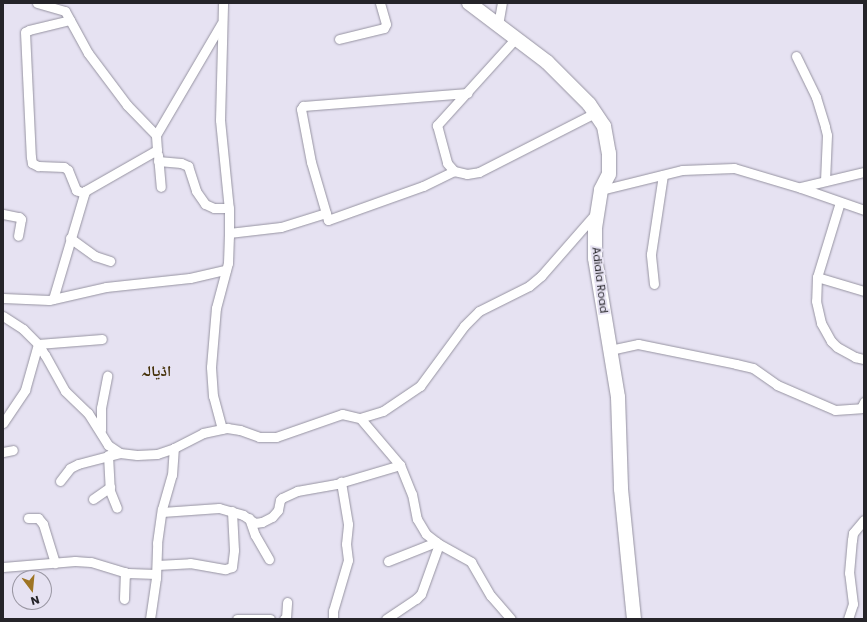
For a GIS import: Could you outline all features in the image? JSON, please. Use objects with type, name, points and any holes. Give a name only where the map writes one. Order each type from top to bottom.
[{"type":"main road","name":"Adiala Road","points":[[469,3],[547,62],[588,104],[604,126],[609,153],[608,174],[601,190],[595,228],[595,258],[618,397],[621,489],[634,619]]},
{"type":"street","points":[[37,3],[65,7],[70,20],[88,54],[127,105],[156,135]]},
{"type":"street","points":[[222,429],[213,396],[211,367],[216,308],[226,270],[229,233],[229,208],[220,120],[223,3]]},
{"type":"street","points":[[339,38],[386,27],[380,3]]},
{"type":"street","points":[[498,24],[502,3]]},
{"type":"street","points":[[70,20],[25,32],[30,157],[32,163],[38,166],[64,167],[68,170],[76,190],[84,193]]},
{"type":"street","points":[[161,188],[156,150],[156,135],[222,23]]},
{"type":"street","points":[[454,171],[444,155],[437,125],[516,38]]},
{"type":"street","points":[[796,56],[816,97],[827,135],[825,181]]},
{"type":"street","points":[[467,93],[303,106],[301,109],[311,162],[328,220],[423,186],[454,171],[467,174],[478,172],[595,113]]},
{"type":"street","points":[[53,299],[84,193],[156,150]]},
{"type":"street","points":[[158,161],[181,163],[188,166],[196,190],[202,202],[214,208],[229,208]]},
{"type":"street","points":[[601,190],[682,170],[734,168],[801,188],[864,210]]},
{"type":"street","points":[[801,188],[864,172]]},
{"type":"street","points":[[654,284],[651,254],[662,175]]},
{"type":"street","points":[[840,202],[818,277],[816,301],[821,323],[825,332],[837,347],[855,357],[864,359]]},
{"type":"street","points":[[60,481],[70,468],[78,464],[120,453],[148,455],[174,448],[203,432],[222,429],[240,430],[259,437],[276,437],[342,414],[360,418],[383,411],[420,386],[464,326],[479,311],[530,286],[541,276],[598,210]]},
{"type":"street","points":[[229,233],[281,227],[326,213]]},
{"type":"street","points":[[3,214],[19,217],[21,219],[18,236]]},
{"type":"street","points":[[70,238],[95,256],[110,261]]},
{"type":"street","points":[[3,298],[53,299],[106,287],[190,278],[226,270]]},
{"type":"street","points":[[818,277],[864,291]]},
{"type":"street","points":[[3,316],[23,329],[38,344],[48,358],[65,391],[88,413],[108,445],[120,453]]},
{"type":"street","points":[[38,344],[102,339]]},
{"type":"street","points":[[3,423],[25,390],[38,344]]},
{"type":"street","points":[[610,350],[638,344],[753,368],[777,385],[835,410],[861,408],[864,402]]},
{"type":"street","points":[[101,434],[101,408],[107,376]]},
{"type":"street","points":[[360,418],[400,465],[412,494],[417,519],[426,534],[438,543],[471,562],[491,596],[511,619]]},
{"type":"street","points":[[150,619],[156,570],[157,543],[162,512],[172,475],[174,448]]},
{"type":"street","points":[[3,452],[13,450]]},
{"type":"street","points":[[108,455],[110,487],[117,508]]},
{"type":"street","points":[[162,512],[219,508],[232,511],[249,518],[254,523],[262,522],[272,517],[278,510],[280,500],[282,498],[303,488],[341,482],[400,465]]},
{"type":"street","points":[[333,619],[333,611],[348,560],[346,544],[348,524],[341,482]]},
{"type":"street","points":[[93,500],[110,487]]},
{"type":"street","points":[[3,567],[91,562],[125,572],[156,570],[190,563],[225,569],[232,567],[234,550],[232,511]]},
{"type":"street","points":[[28,518],[38,518],[43,524],[55,563]]},
{"type":"street","points":[[249,518],[255,535],[269,559]]},
{"type":"street","points":[[848,619],[853,604],[849,573],[853,533],[864,520]]},
{"type":"street","points":[[388,561],[438,543]]},
{"type":"street","points":[[386,619],[421,594],[438,543]]},
{"type":"street","points":[[124,599],[125,572]]},
{"type":"street","points":[[284,619],[286,618],[287,602]]},
{"type":"street","points":[[237,619],[270,619]]},
{"type":"district","name":"اڈیالہ","points":[[156,371]]}]
